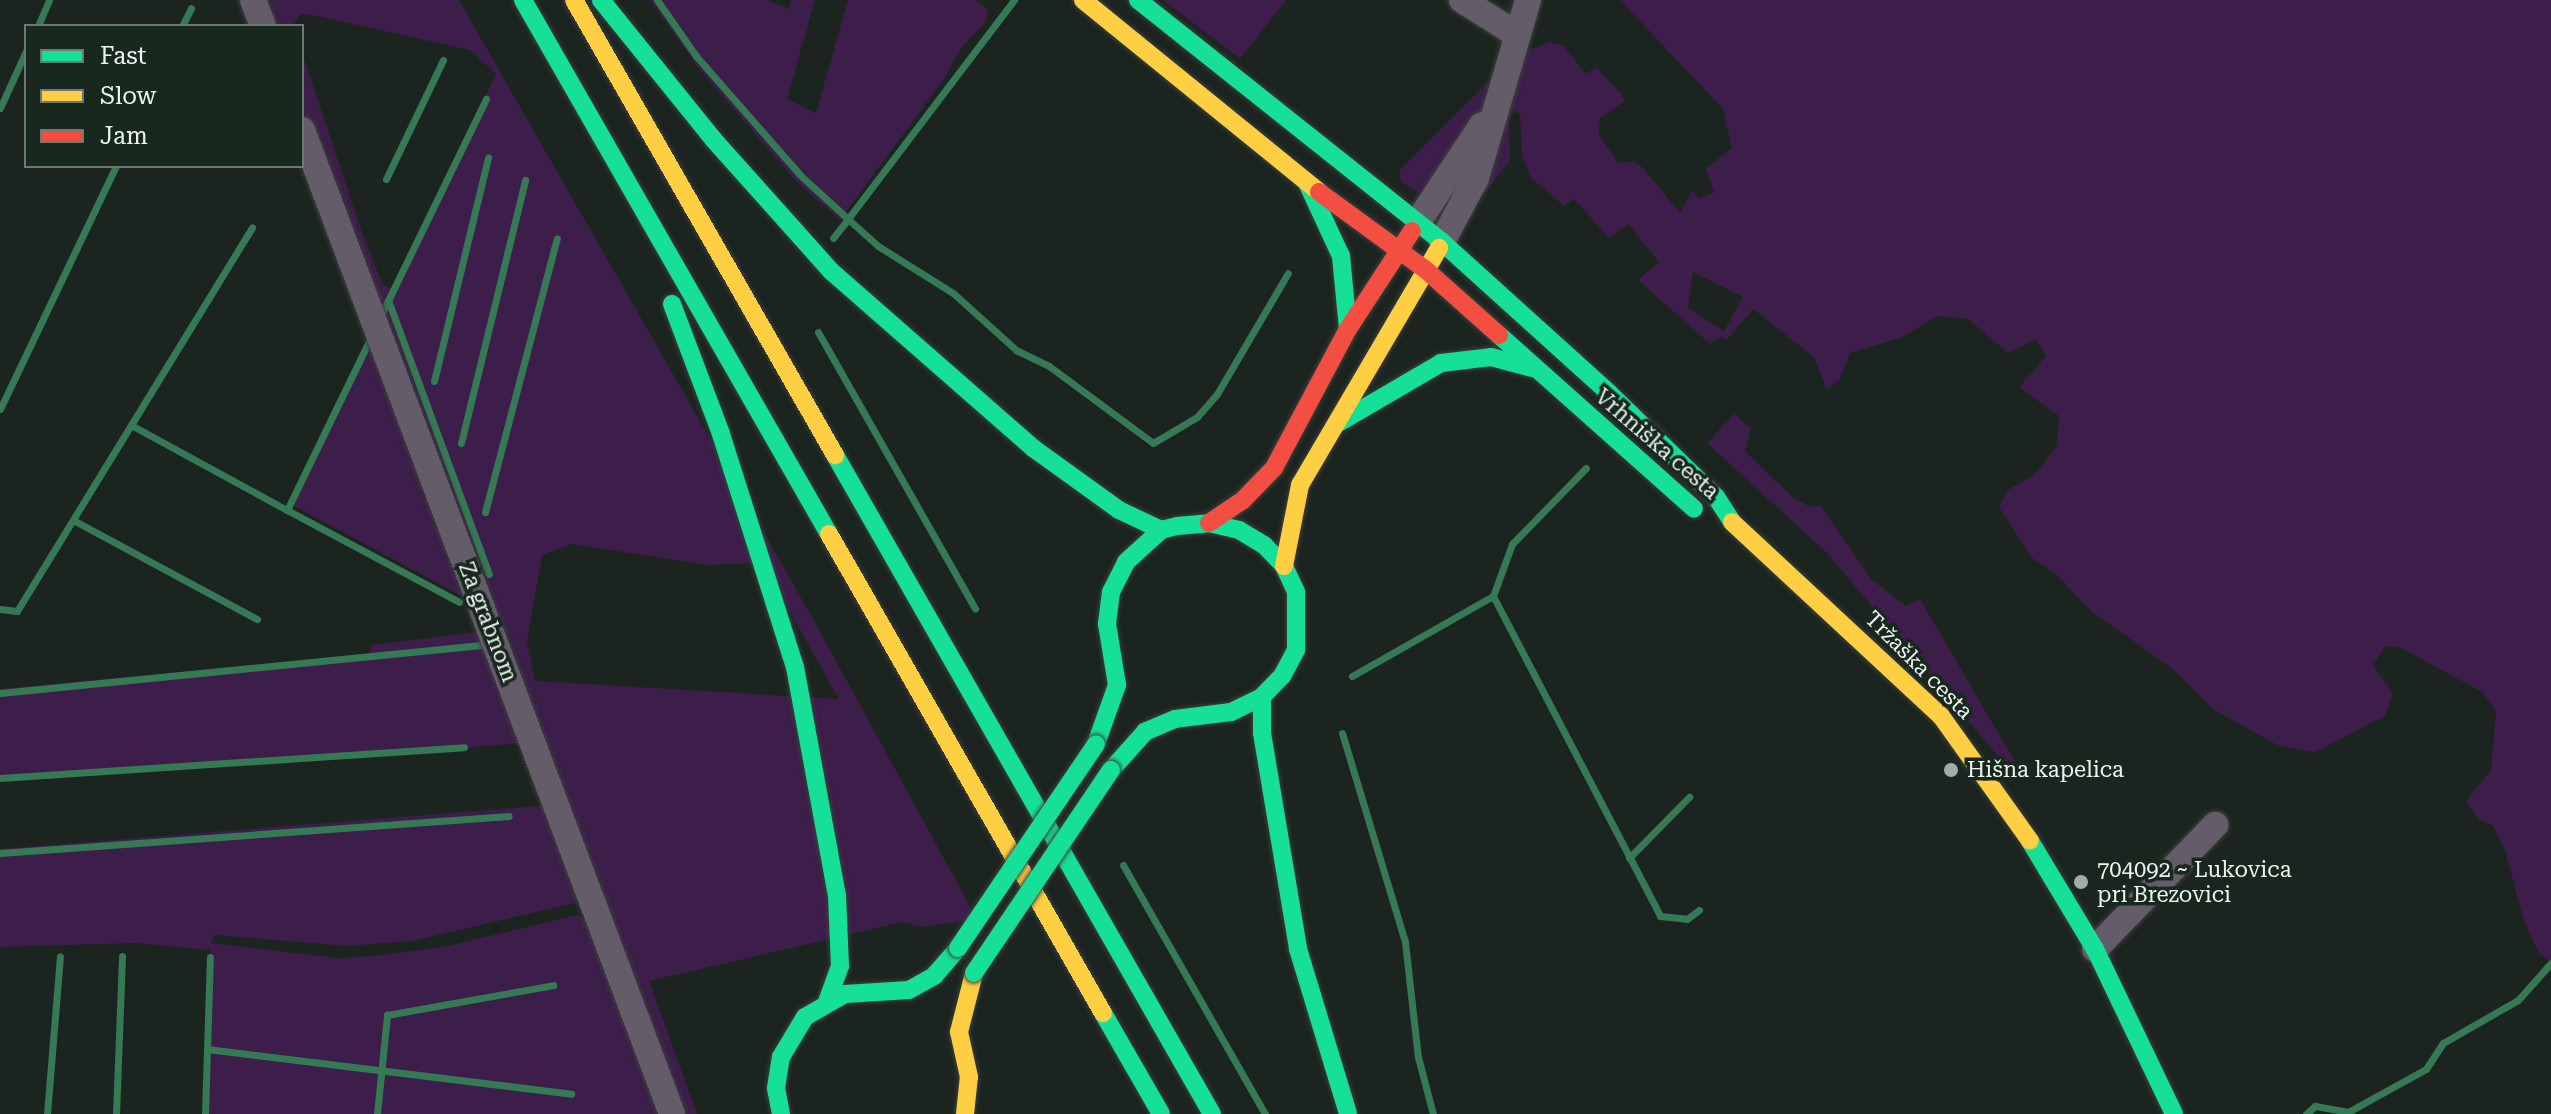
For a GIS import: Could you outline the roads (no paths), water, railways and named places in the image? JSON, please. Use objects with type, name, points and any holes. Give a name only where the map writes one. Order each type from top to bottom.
[{"type":"main road","points":[[523,0],[1161,1114]]},
{"type":"main road","points":[[574,0],[1212,1114]]},
{"type":"main road","points":[[601,0],[713,139],[832,272],[929,362],[1033,448],[1119,510],[1161,530],[1209,523],[1239,530],[1264,545],[1284,566],[1296,592],[1300,622],[1296,650],[1282,676],[1262,697],[1231,712],[1175,719],[1145,732],[1111,770],[974,973],[965,991],[959,1032],[969,1077],[965,1114]]},
{"type":"main road","name":"Vrhniška cesta","points":[[1083,0],[1307,183],[1426,270],[1706,519],[1736,528]]},
{"type":"main road","name":"Vrhniška cesta","points":[[1138,0],[1442,242],[1608,392],[1716,497],[1736,528]]},
{"type":"main road","points":[[605,143],[721,434],[795,667],[837,895],[840,966],[827,1001]]},
{"type":"main road","points":[[1307,183],[1341,256],[1348,329]]},
{"type":"main road","points":[[1209,523],[1242,501],[1274,468],[1348,329],[1418,222]]},
{"type":"main road","points":[[1284,566],[1300,485],[1442,242]]},
{"type":"main road","points":[[1334,426],[1408,378],[1441,363],[1491,357],[1534,368]]},
{"type":"main road","name":"Tržaška cesta","points":[[1736,528],[1941,716],[2047,865],[2095,949],[2174,1114]]},
{"type":"main road","points":[[805,1017],[827,1001],[845,994],[909,990],[934,976],[958,948],[1096,744],[1117,685],[1107,624],[1111,592],[1126,562],[1161,530]]},
{"type":"main road","points":[[1262,697],[1262,733],[1298,949],[1348,1114]]},
{"type":"main road","points":[[781,1114],[776,1088],[781,1057],[805,1017],[824,967],[837,895]]},
{"type":"street","points":[[253,0],[262,24]]},
{"type":"street","points":[[1462,0],[1516,34]]},
{"type":"street","points":[[1442,242],[1476,178],[1493,109],[1528,0]]},
{"type":"street","points":[[1418,222],[1493,109]]},
{"type":"street","name":"Za grabnom","points":[[304,135],[672,1114]]},
{"type":"street","points":[[2095,949],[2215,825]]},
{"type":"waterway","points":[[39,24],[49,0]]},
{"type":"waterway","points":[[657,0],[696,56],[800,175],[848,219],[833,238]]},
{"type":"waterway","points":[[1014,0],[848,219],[878,246],[953,293],[1016,350],[1049,366],[1153,443],[1197,417],[1217,394],[1288,273]]},
{"type":"waterway","points":[[183,24],[191,8]]},
{"type":"waterway","points":[[0,108],[24,55]]},
{"type":"waterway","points":[[386,179],[443,60]]},
{"type":"waterway","points":[[383,311],[486,99]]},
{"type":"waterway","points":[[434,381],[488,157]]},
{"type":"waterway","points":[[0,409],[115,168]]},
{"type":"waterway","points":[[461,443],[525,180]]},
{"type":"waterway","points":[[0,609],[17,611],[252,227]]},
{"type":"waterway","points":[[485,512],[557,238]]},
{"type":"waterway","points":[[388,300],[489,574]]},
{"type":"waterway","points":[[818,332],[975,608]]},
{"type":"waterway","points":[[131,425],[287,510],[369,341]]},
{"type":"waterway","points":[[1352,676],[1493,596],[1512,544],[1586,468]]},
{"type":"waterway","points":[[287,510],[459,602]]},
{"type":"waterway","points":[[73,520],[257,619]]},
{"type":"waterway","points":[[1493,596],[1660,916],[1687,919],[1699,910]]},
{"type":"waterway","points":[[0,693],[482,645]]},
{"type":"waterway","points":[[1342,733],[1405,942],[1418,1057],[1433,1114]]},
{"type":"waterway","points":[[0,778],[464,747]]},
{"type":"waterway","points":[[1629,858],[1689,797]]},
{"type":"waterway","points":[[0,853],[509,816]]},
{"type":"waterway","points":[[1123,865],[1265,1114]]},
{"type":"waterway","points":[[116,1114],[122,956]]},
{"type":"waterway","points":[[47,1114],[60,957]]},
{"type":"waterway","points":[[205,1114],[210,957]]},
{"type":"waterway","points":[[2306,1114],[2315,1106],[2348,1112],[2426,1069],[2443,1043],[2518,1000],[2551,963]]},
{"type":"waterway","points":[[377,1114],[387,1015],[553,985]]},
{"type":"waterway","points":[[207,1049],[571,1094]]},
{"type":"place","name":"Hišna kapelica","points":[[1951,770]]},
{"type":"place","name":"704092 ~ Lukovica pri Brezovici","points":[[2081,882]]}]
